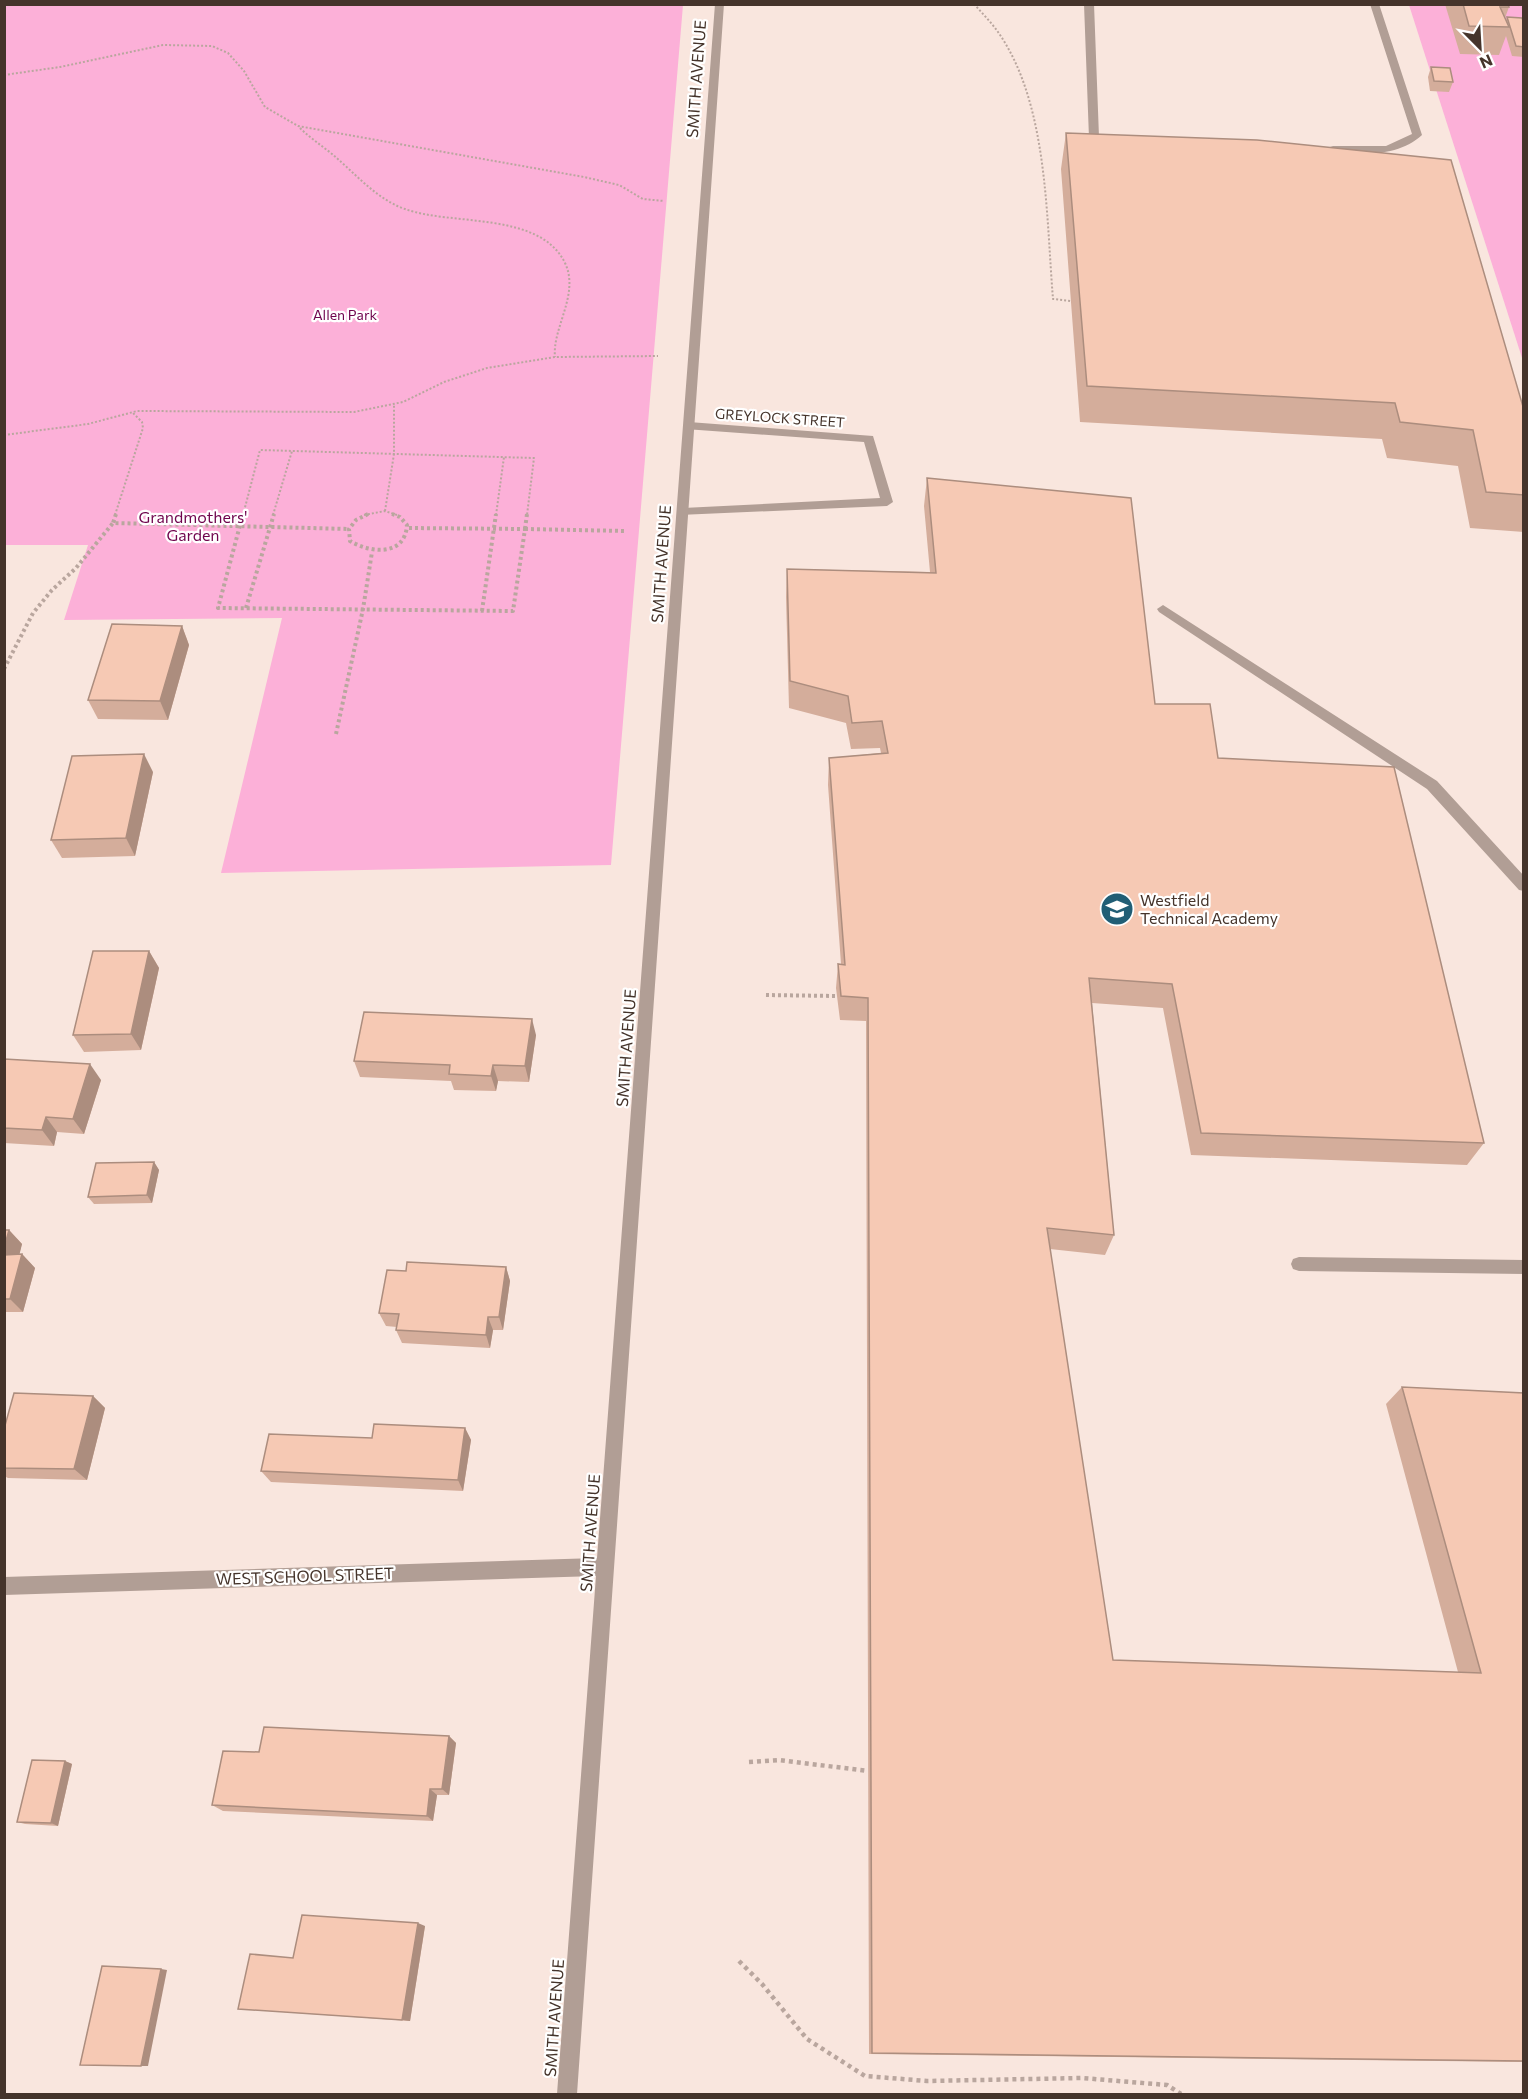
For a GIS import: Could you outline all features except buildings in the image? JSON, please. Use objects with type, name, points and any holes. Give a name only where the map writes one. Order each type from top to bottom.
[{"type":"street","name":"SMITH AVENUE","points":[[567,2094],[720,4]]},
{"type":"street","points":[[1089,4],[1094,138],[1101,144],[1115,147]]},
{"type":"street","points":[[1317,149],[1386,150],[1404,145],[1417,135],[1374,4]]},
{"type":"street","name":"GREYLOCK STREET","points":[[682,512],[887,502],[869,439],[689,426]]},
{"type":"street","points":[[1163,609],[1432,786],[1524,886]]},
{"type":"street","points":[[1299,1264],[1524,1267]]},
{"type":"street","name":"WEST SCHOOL STREET","points":[[4,1586],[605,1567]]},
{"type":"path","points":[[974,4],[990,19],[1008,44],[1025,93],[1042,166],[1053,299],[1071,301]]},
{"type":"path","points":[[4,75],[60,67],[163,45],[212,46],[228,53],[266,107],[298,126],[373,188],[404,208],[431,215],[509,227],[543,239],[553,247],[565,264],[568,290],[564,319],[555,340],[555,357]]},
{"type":"path","points":[[298,126],[584,177],[619,185],[643,199],[664,201]]},
{"type":"path","points":[[4,435],[74,426],[133,413],[354,412],[403,402],[444,382],[487,368],[555,357],[625,358],[694,353]]},
{"type":"path","points":[[385,511],[394,454],[394,404]]},
{"type":"path","points":[[4,669],[33,613],[52,590],[76,568],[113,523],[142,428],[141,422],[133,413]]},
{"type":"path","points":[[260,450],[394,454],[534,458],[513,611],[218,608],[260,450]]},
{"type":"path","points":[[246,608],[292,451]]},
{"type":"path","points":[[482,611],[504,457]]},
{"type":"path","points":[[385,511],[402,516],[409,528],[404,540],[382,551],[363,550],[350,542],[349,529],[359,517],[367,513],[385,511]]},
{"type":"path","points":[[113,523],[349,529]]},
{"type":"path","points":[[409,528],[625,531]]},
{"type":"path","points":[[336,734],[363,609],[372,552]]},
{"type":"path","points":[[766,995],[837,996]]},
{"type":"path","points":[[749,1762],[779,1760],[868,1771]]},
{"type":"path","points":[[739,1961],[762,1984],[807,2039],[865,2076],[927,2081],[1082,2078],[1167,2085],[1181,2094]]},
{"type":"green space","name":"Allen Park","points":[[5,4],[683,5],[611,865],[221,873],[282,618],[64,620],[88,545],[5,545]]},
{"type":"green space","points":[[1409,5],[1523,5],[1523,361]]},
{"type":"place","name":"Westfield Technical Academy","points":[[1117,909]]},
{"type":"park label","name":"Grandmothers' Garden","points":[[193,526]]}]
